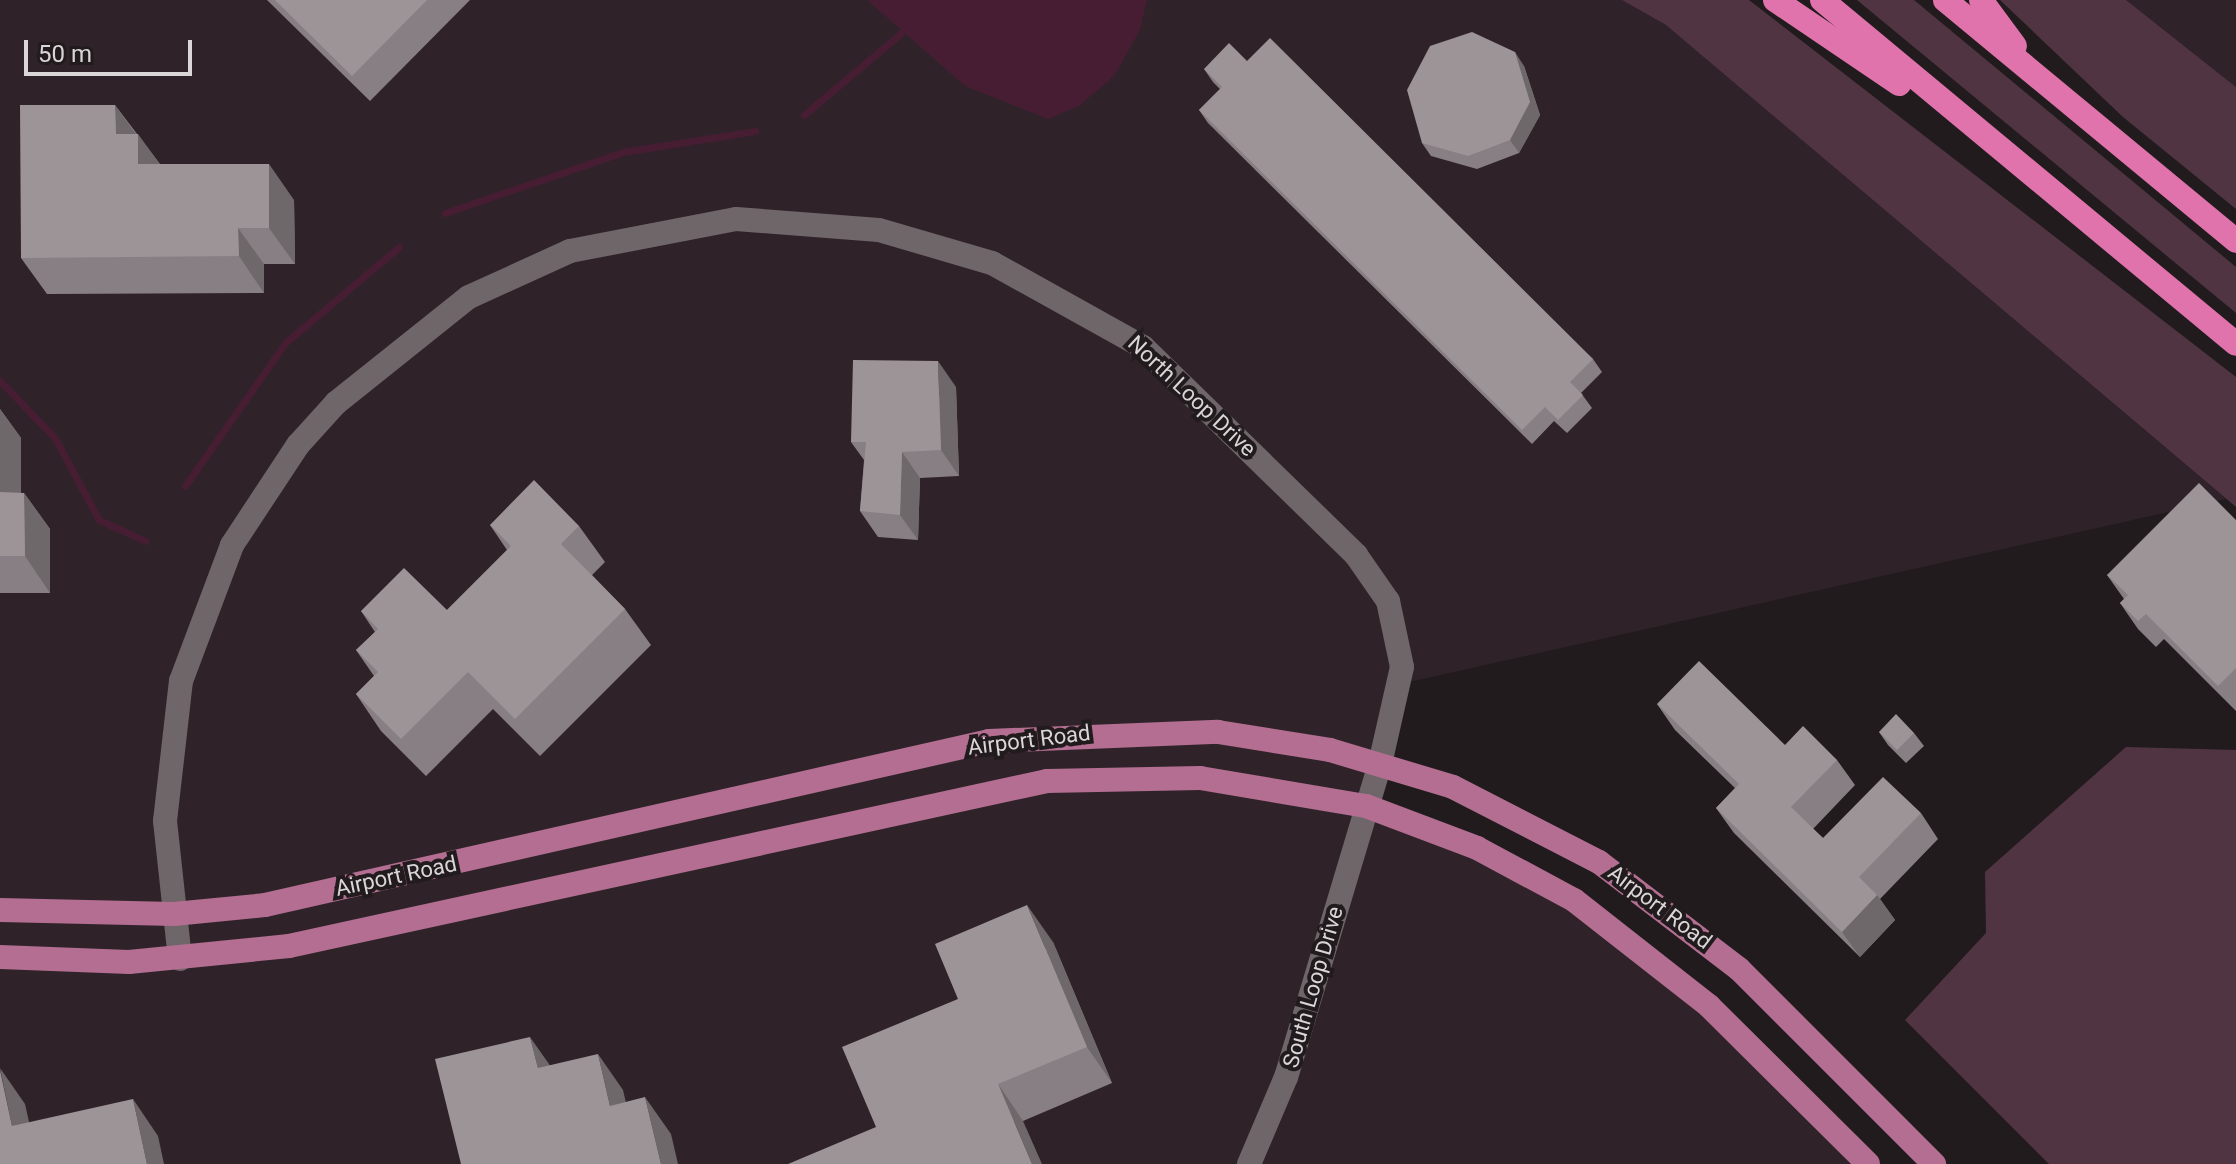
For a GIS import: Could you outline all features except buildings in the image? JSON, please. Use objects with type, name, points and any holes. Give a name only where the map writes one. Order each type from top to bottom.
[{"type":"highway","points":[[1775,0],[2078,215]]},
{"type":"highway","points":[[1822,0],[2236,344]]},
{"type":"highway","points":[[1945,0],[2236,241]]},
{"type":"highway","points":[[1981,0],[2039,76]]},
{"type":"main road","name":"Airport Road","points":[[0,910],[174,914],[265,905],[989,741],[1218,732],[1380,764],[1453,787],[1545,829],[1651,896],[1739,969],[1934,1164]]},
{"type":"main road","name":"Airport Road","points":[[0,957],[180,959],[289,946],[1047,781],[1200,778],[1366,806],[1477,848],[1574,900],[1709,1006],[1868,1164]]},
{"type":"street","name":"North Loop Drive","points":[[180,959],[165,821],[181,681],[232,545],[298,445],[379,362],[469,297],[570,251],[704,222],[819,222],[938,245],[1069,300],[1143,347],[1356,555],[1388,601],[1402,667],[1380,764],[1366,806]]},
{"type":"street","name":"South Loop Drive","points":[[1249,1164],[1286,1077],[1366,806]]},
{"type":"shaded area","points":[[0,0],[1622,0],[1666,25],[2226,499],[1400,684],[1369,809],[1477,849],[1624,938],[1860,1164],[0,1164]]},
{"type":"shaded area","points":[[867,0],[1147,0],[1140,30],[1114,76],[1079,106],[1048,119],[965,86]]},
{"type":"shaded area","points":[[1622,0],[1749,0],[2236,377],[2236,507],[1666,25]]},
{"type":"shaded area","points":[[1857,0],[1914,0],[2236,267],[2236,313]]},
{"type":"shaded area","points":[[2000,0],[2126,0],[2236,87],[2236,209],[2123,117]]},
{"type":"shaded area","points":[[2126,0],[2236,0],[2236,87]]},
{"type":"shaded area","points":[[2126,747],[2236,750],[2236,1164],[2049,1164],[1905,1020],[1986,933],[1985,872]]},
{"type":"waterway","points":[[804,115],[901,33]]},
{"type":"waterway","points":[[445,213],[623,152],[755,131]]},
{"type":"waterway","points":[[185,486],[285,343],[399,247]]},
{"type":"waterway","points":[[0,381],[55,438],[99,520],[146,541]]}]
